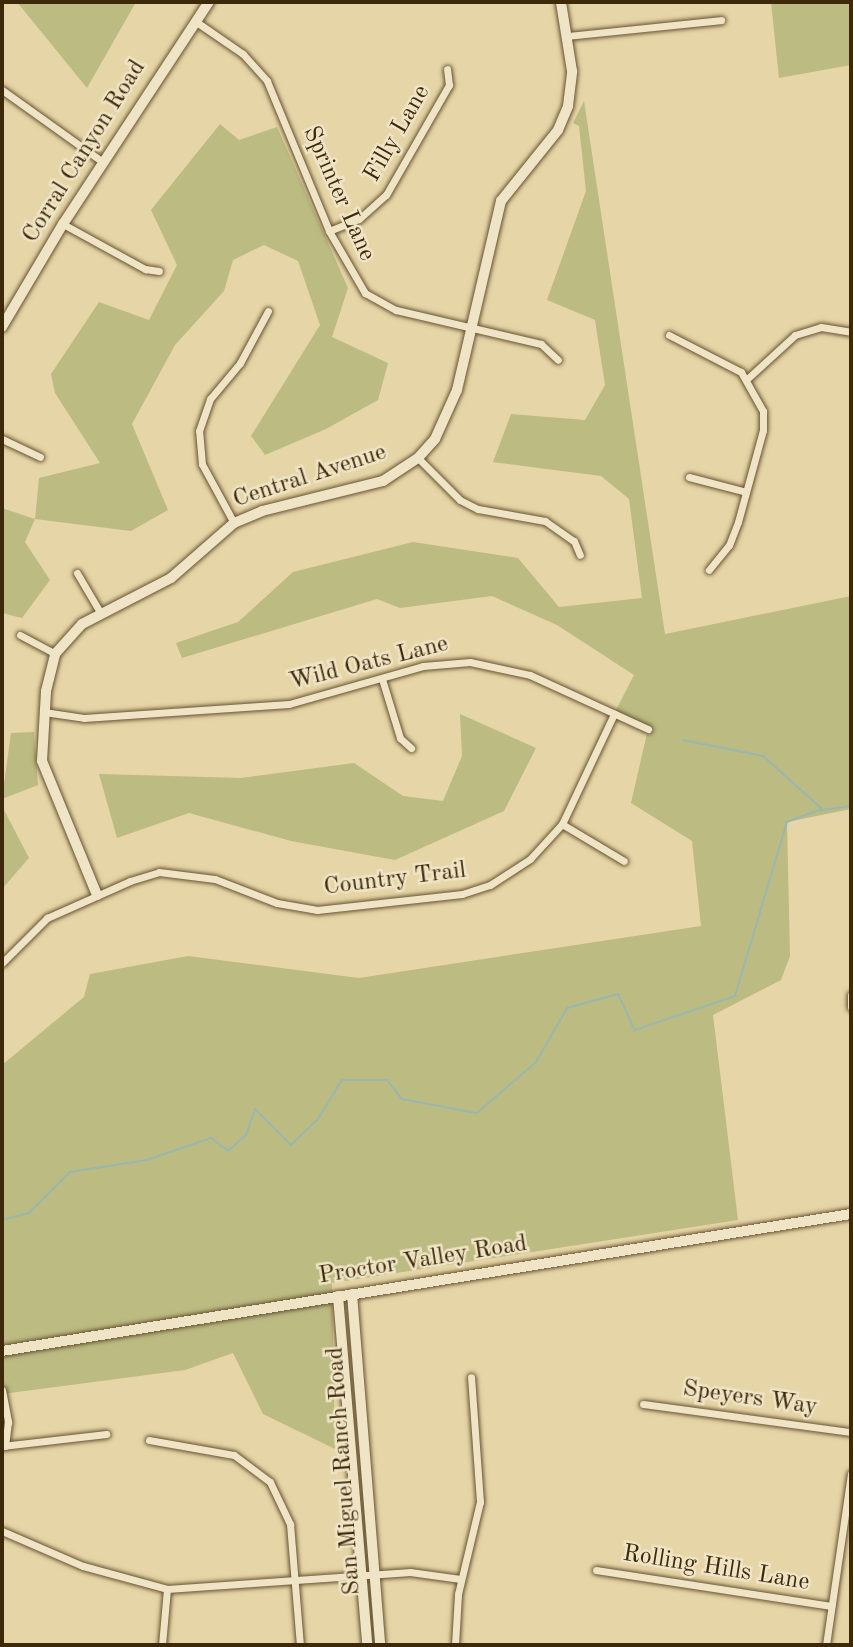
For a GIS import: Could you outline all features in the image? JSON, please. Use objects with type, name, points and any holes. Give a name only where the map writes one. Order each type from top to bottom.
[{"type":"street","name":"Corral Canyon Road","points":[[2,327],[63,224],[209,2]]},
{"type":"street","name":"Central Avenue","points":[[97,895],[44,769],[44,712],[55,654],[75,628],[100,612],[171,578],[234,523],[262,511],[383,481],[418,458],[450,413],[501,201],[558,130],[568,106],[572,71],[561,2]]},
{"type":"street","points":[[567,36],[721,20]]},
{"type":"street","name":"Sprinter Lane","points":[[195,21],[243,54],[267,81],[329,231],[365,293],[396,310],[541,344],[558,360]]},
{"type":"street","name":"Filly Lane","points":[[329,231],[359,219],[386,195],[449,85],[447,69]]},
{"type":"street","points":[[2,90],[103,162]]},
{"type":"street","points":[[63,224],[145,269],[159,271]]},
{"type":"street","points":[[234,523],[202,464],[199,431],[210,398],[240,363],[268,311]]},
{"type":"street","points":[[747,379],[795,335],[821,327],[851,332]]},
{"type":"street","points":[[669,335],[747,379],[759,397],[764,424],[729,545],[709,570]]},
{"type":"street","points":[[2,439],[40,457]]},
{"type":"street","points":[[418,458],[460,500],[478,509],[545,521],[574,541],[580,555]]},
{"type":"street","points":[[689,477],[746,492]]},
{"type":"street","points":[[77,573],[100,612]]},
{"type":"street","points":[[20,635],[55,654]]},
{"type":"street","name":"Wild Oats Lane","points":[[44,712],[84,718],[284,705],[435,663],[482,663],[530,675],[648,729]]},
{"type":"street","points":[[382,679],[400,738],[411,748]]},
{"type":"street","name":"Country Trail","points":[[2,963],[43,920],[97,895],[170,871],[215,879],[276,903],[307,909],[462,894],[520,867],[562,824],[614,714]]},
{"type":"street","points":[[562,824],[624,862]]},
{"type":"street","points":[[851,995],[851,1007]]},
{"type":"street","name":"Proctor Valley Road","points":[[2,1351],[851,1214]]},
{"type":"street","name":"San Miguel Ranch Road","points":[[352,1294],[380,1645]]},
{"type":"street","name":"San Miguel Ranch Road","points":[[338,1296],[367,1645]]},
{"type":"street","points":[[455,1645],[461,1579],[481,1490],[471,1377]]},
{"type":"street","points":[[2,1390],[8,1422],[4,1446],[106,1434]]},
{"type":"street","name":"Speyers Way","points":[[643,1404],[851,1432]]},
{"type":"street","points":[[149,1440],[234,1455],[267,1477],[288,1516],[300,1645]]},
{"type":"street","points":[[826,1645],[851,1474]]},
{"type":"street","points":[[2,1531],[82,1566],[167,1589],[410,1572],[461,1579]]},
{"type":"street","name":"Rolling Hills Lane","points":[[596,1570],[831,1606]]},
{"type":"street","points":[[162,1645],[167,1589]]},
{"type":"shaded area","points":[[17,2],[136,2],[87,88]]},
{"type":"shaded area","points":[[771,2],[851,2],[851,65],[779,78]]},
{"type":"shaded area","points":[[584,101],[665,634],[851,596],[851,809],[787,822],[790,956],[781,980],[713,1015],[738,1220],[332,1283],[335,1449],[263,1414],[233,1353],[185,1370],[2,1394],[2,1065],[84,997],[90,974],[188,956],[359,978],[701,926],[692,841],[631,803],[648,729],[614,714],[634,675],[557,625],[492,596],[400,608],[377,599],[182,658],[176,643],[238,622],[293,572],[413,542],[518,558],[559,607],[642,598],[629,499],[601,476],[493,462],[511,414],[585,420],[605,385],[595,320],[547,300],[586,191],[579,126],[573,123]]},
{"type":"shaded area","points":[[220,124],[239,140],[277,127],[348,288],[332,337],[388,363],[378,400],[326,429],[265,455],[251,436],[320,325],[298,261],[264,245],[233,260],[224,291],[175,345],[132,424],[168,510],[131,531],[35,519],[39,478],[100,463],[55,393],[51,374],[99,302],[149,320],[177,265],[151,210]]},
{"type":"shaded area","points":[[2,508],[35,519],[25,542],[50,580],[22,618],[2,613]]},
{"type":"shaded area","points":[[460,714],[536,748],[504,811],[395,860],[291,841],[189,813],[117,838],[99,774],[241,778],[354,763],[403,796],[443,801],[462,756]]},
{"type":"shaded area","points":[[34,732],[38,785],[2,799],[11,733]]},
{"type":"shaded area","points":[[2,806],[29,858],[2,889]]},
{"type":"waterway","points":[[683,740],[763,756],[821,808]]},
{"type":"waterway","points":[[2,1220],[29,1213],[70,1172],[147,1160],[211,1138],[228,1151],[246,1135],[255,1109],[291,1145],[318,1119],[342,1080],[387,1080],[402,1099],[477,1113],[536,1062],[567,1008],[618,994],[635,1030],[735,996],[787,822],[815,811],[851,806]]}]
